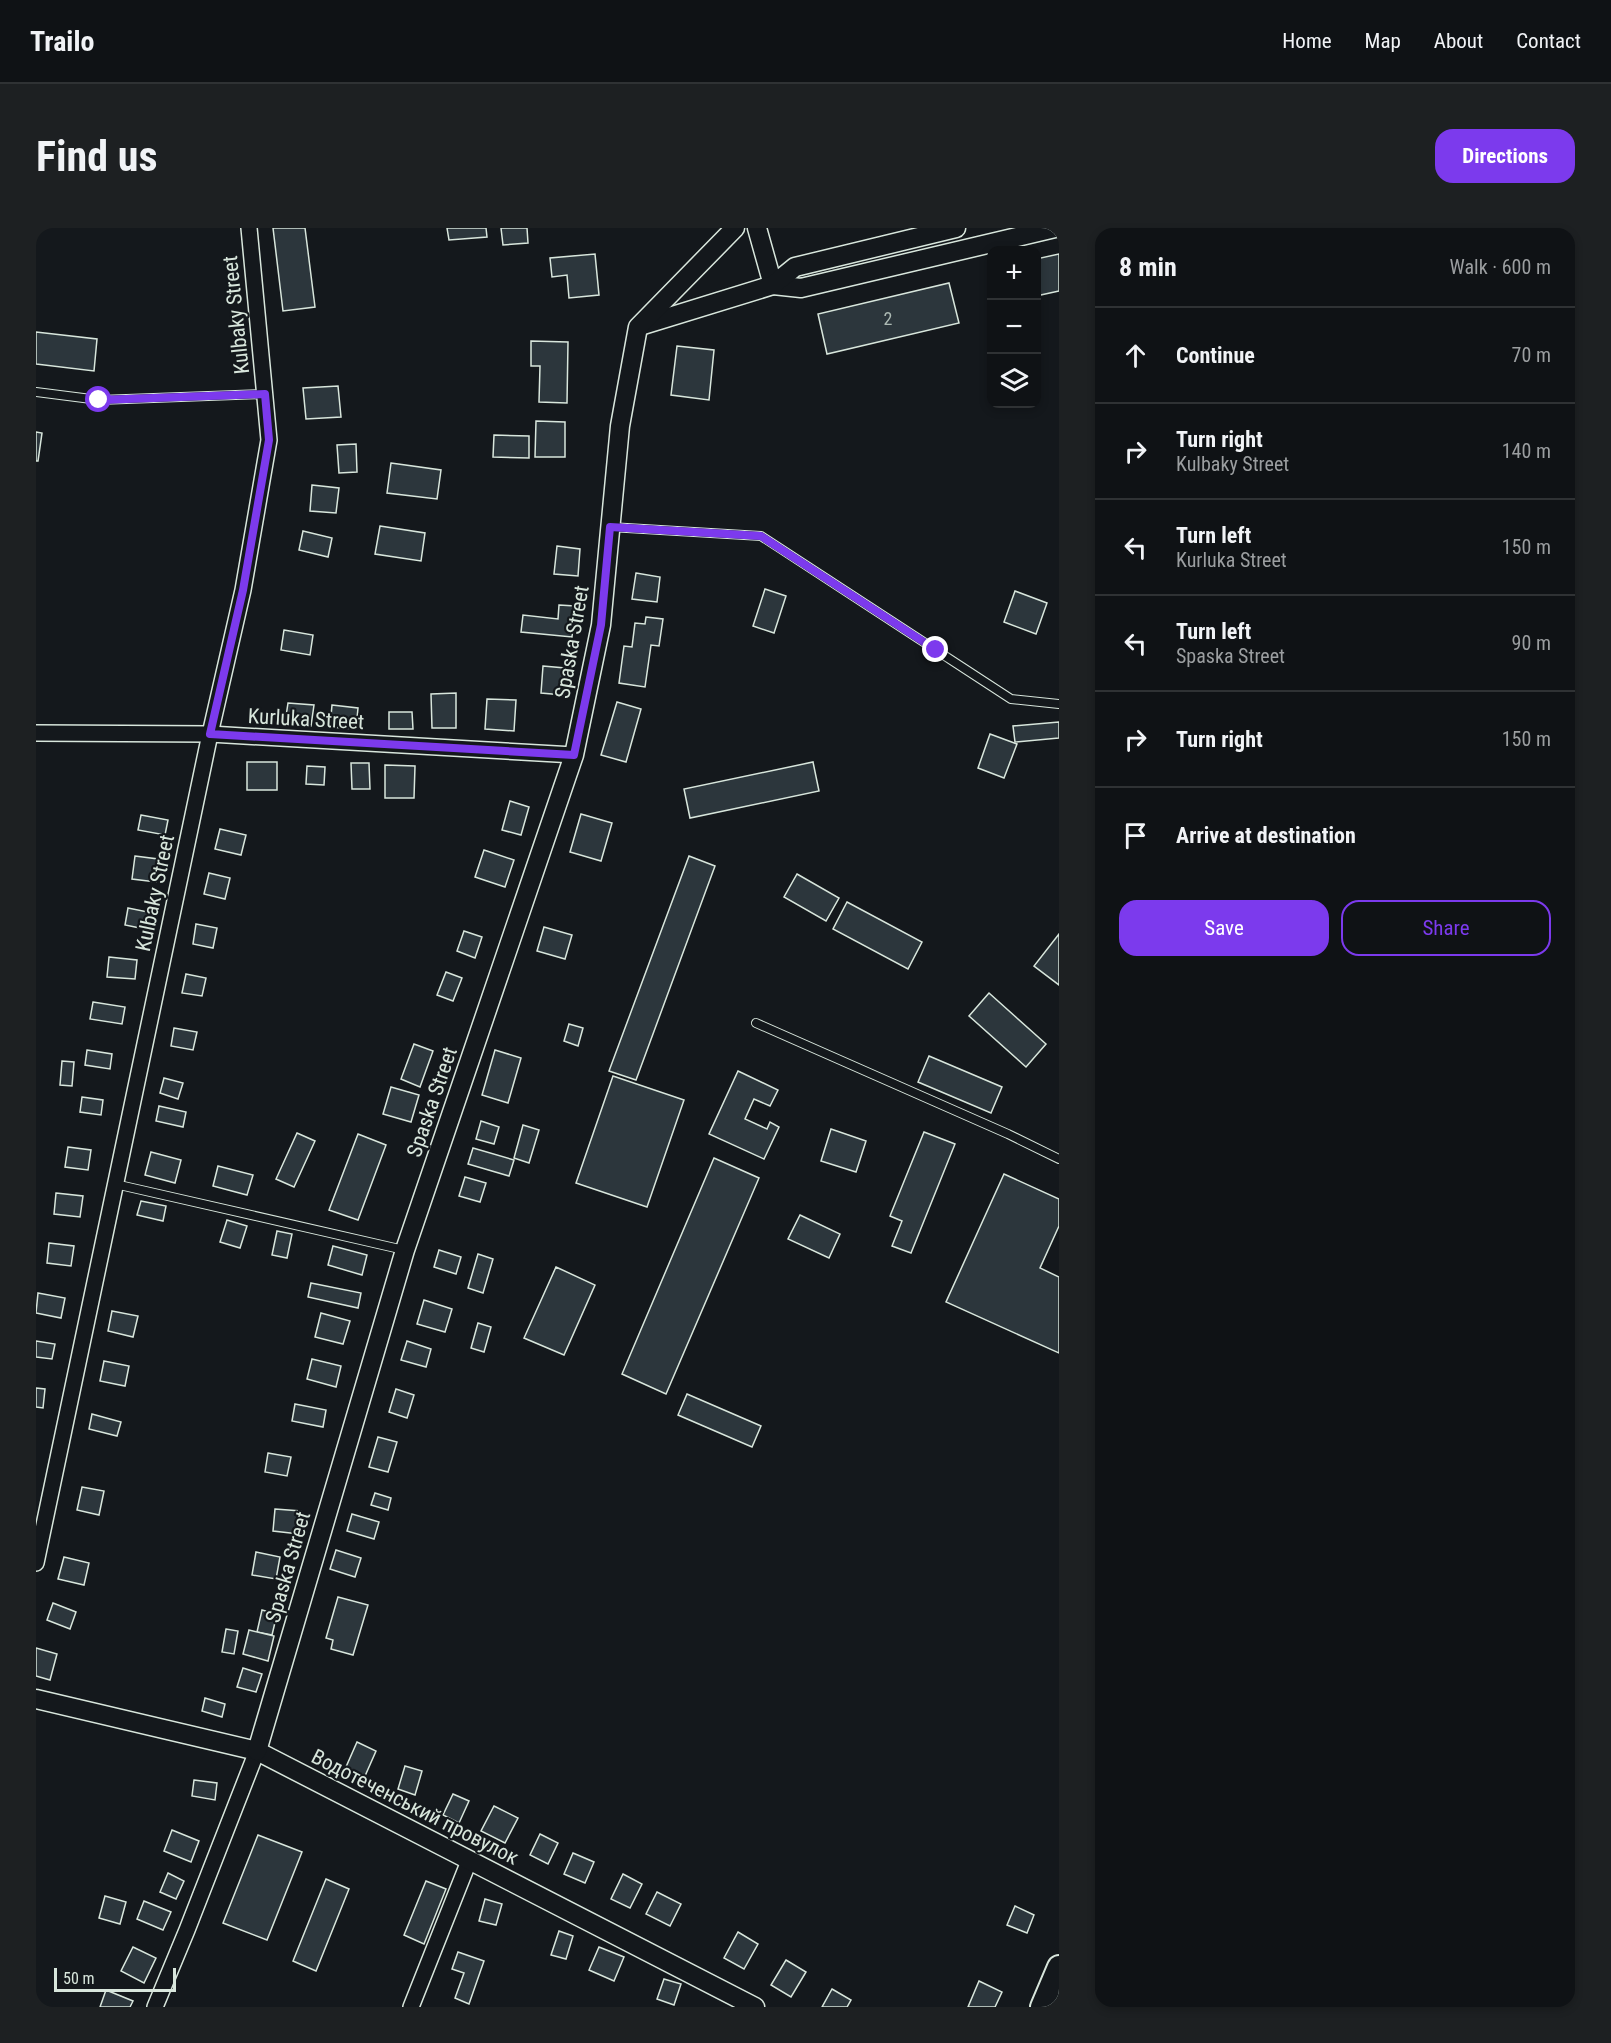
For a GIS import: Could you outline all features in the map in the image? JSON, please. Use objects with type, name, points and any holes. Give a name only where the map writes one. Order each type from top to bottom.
[{"type":"main road","points":[[1042,2007],[1059,1967]]},
{"type":"street","name":"Kulbaky Street","points":[[36,1563],[210,734],[243,590],[269,440],[249,228]]},
{"type":"street","points":[[639,327],[735,228]]},
{"type":"street","points":[[757,228],[773,285]]},
{"type":"street","points":[[639,327],[773,285],[795,267],[956,228]]},
{"type":"street","points":[[773,285],[801,288],[1055,228]]},
{"type":"street","name":"Spaska Street","points":[[155,2007],[257,1751],[405,1250],[574,755],[601,625],[620,426],[639,327]]},
{"type":"street","name":"Kurluka Street","points":[[36,733],[210,734],[574,755]]},
{"type":"street","name":"Водотеченський провулок","points":[[36,1700],[257,1751],[754,2007]]},
{"type":"street","points":[[411,2007],[469,1861]]},
{"type":"lane","points":[[36,392],[99,400],[265,394]]},
{"type":"lane","points":[[610,527],[761,536],[1011,699],[1059,704]]},
{"type":"lane","points":[[756,1023],[1008,1134],[1059,1159]]},
{"type":"lane","points":[[115,1184],[405,1250]]},
{"type":"building","points":[[273,228],[305,228],[315,307],[283,311]]},
{"type":"building","points":[[447,228],[486,228],[487,237],[449,240]]},
{"type":"building","points":[[501,228],[527,228],[528,243],[503,245]]},
{"type":"building","points":[[595,254],[599,295],[569,298],[567,275],[552,277],[550,258]]},
{"type":"building","points":[[1059,254],[1059,291],[1041,295],[1041,258]]},
{"type":"building","points":[[949,283],[959,323],[827,354],[818,314]]},
{"type":"building","points":[[36,332],[97,339],[94,371],[36,364]]},
{"type":"building","points":[[531,341],[568,342],[567,403],[539,402],[540,366],[531,366]]},
{"type":"building","points":[[677,346],[714,350],[709,400],[671,395]]},
{"type":"building","points":[[338,386],[341,417],[306,419],[303,388]]},
{"type":"building","points":[[536,421],[565,422],[565,457],[535,457]]},
{"type":"building","points":[[36,432],[42,433],[38,461],[36,461]]},
{"type":"building","points":[[494,435],[529,436],[529,458],[493,457]]},
{"type":"building","points":[[356,444],[357,472],[339,473],[337,445]]},
{"type":"building","points":[[391,463],[441,470],[437,499],[387,493]]},
{"type":"building","points":[[312,485],[339,488],[336,513],[310,511]]},
{"type":"building","points":[[380,526],[425,533],[421,561],[375,554]]},
{"type":"building","points":[[303,531],[332,538],[328,557],[299,550]]},
{"type":"building","points":[[557,546],[580,549],[578,576],[554,574]]},
{"type":"building","points":[[636,573],[660,577],[657,602],[632,599]]},
{"type":"building","points":[[765,589],[786,596],[774,633],[753,626]]},
{"type":"building","points":[[1015,591],[1047,603],[1036,634],[1004,622]]},
{"type":"building","points":[[559,605],[575,606],[572,637],[521,632],[523,615],[558,619]]},
{"type":"building","points":[[646,617],[663,619],[659,646],[651,645],[645,687],[619,683],[624,646],[632,647],[635,623],[645,624]]},
{"type":"building","points":[[284,630],[313,635],[310,655],[281,650]]},
{"type":"building","points":[[543,666],[565,668],[563,695],[541,693]]},
{"type":"building","points":[[456,693],[456,728],[432,728],[431,694]]},
{"type":"building","points":[[487,699],[516,700],[514,731],[485,729]]},
{"type":"building","points":[[617,702],[641,709],[626,762],[601,755]]},
{"type":"building","points":[[288,703],[314,705],[311,726],[285,723]]},
{"type":"building","points":[[332,705],[358,708],[356,729],[330,727]]},
{"type":"building","points":[[389,712],[412,712],[413,729],[389,729]]},
{"type":"building","points":[[1059,722],[1059,738],[1015,742],[1013,726]]},
{"type":"building","points":[[990,734],[1017,744],[1004,778],[978,768]]},
{"type":"building","points":[[247,762],[277,762],[277,790],[247,790]]},
{"type":"building","points":[[813,762],[819,791],[690,818],[684,789]]},
{"type":"building","points":[[351,763],[369,763],[370,789],[352,789]]},
{"type":"building","points":[[385,765],[415,766],[414,798],[385,798]]},
{"type":"building","points":[[307,766],[325,767],[324,785],[306,784]]},
{"type":"building","points":[[510,801],[529,807],[521,835],[502,830]]},
{"type":"building","points":[[581,814],[612,823],[601,861],[570,852]]},
{"type":"building","points":[[141,815],[168,820],[165,835],[138,830]]},
{"type":"building","points":[[220,829],[246,835],[241,855],[215,849]]},
{"type":"building","points":[[484,850],[514,860],[505,887],[475,877]]},
{"type":"building","points":[[135,856],[158,859],[156,882],[132,879]]},
{"type":"building","points":[[689,856],[715,866],[636,1080],[609,1071]]},
{"type":"building","points":[[209,873],[230,878],[225,899],[204,894]]},
{"type":"building","points":[[797,874],[839,898],[826,921],[784,897]]},
{"type":"building","points":[[847,902],[922,942],[908,969],[833,929]]},
{"type":"building","points":[[128,908],[148,912],[145,929],[125,925]]},
{"type":"building","points":[[196,924],[217,928],[213,948],[193,944]]},
{"type":"building","points":[[544,927],[572,935],[565,959],[537,951]]},
{"type":"building","points":[[464,931],[482,937],[475,958],[457,951]]},
{"type":"building","points":[[1059,934],[1059,985],[1034,966]]},
{"type":"building","points":[[109,957],[137,960],[135,979],[107,977]]},
{"type":"building","points":[[446,972],[462,978],[453,1001],[437,995]]},
{"type":"building","points":[[186,974],[206,978],[202,996],[182,993]]},
{"type":"building","points":[[989,993],[1046,1044],[1026,1067],[969,1016]]},
{"type":"building","points":[[93,1002],[125,1007],[122,1024],[90,1019]]},
{"type":"building","points":[[569,1024],[583,1028],[578,1046],[564,1041]]},
{"type":"building","points":[[174,1028],[197,1032],[193,1050],[171,1046]]},
{"type":"building","points":[[414,1044],[433,1051],[420,1087],[401,1079]]},
{"type":"building","points":[[87,1050],[112,1054],[110,1069],[85,1065]]},
{"type":"building","points":[[495,1050],[521,1058],[508,1103],[482,1095]]},
{"type":"building","points":[[929,1056],[1002,1087],[991,1113],[918,1082]]},
{"type":"building","points":[[62,1061],[74,1062],[72,1086],[60,1085]]},
{"type":"building","points":[[738,1071],[778,1090],[770,1106],[754,1099],[745,1119],[767,1129],[770,1122],[779,1127],[764,1159],[709,1134]]},
{"type":"building","points":[[613,1076],[684,1100],[647,1207],[576,1183]]},
{"type":"building","points":[[164,1078],[183,1083],[178,1099],[160,1093]]},
{"type":"building","points":[[391,1087],[419,1095],[411,1122],[383,1114]]},
{"type":"building","points":[[82,1097],[103,1100],[101,1115],[80,1112]]},
{"type":"building","points":[[159,1106],[186,1112],[183,1127],[156,1121]]},
{"type":"building","points":[[481,1121],[499,1127],[494,1144],[476,1139]]},
{"type":"building","points":[[523,1125],[539,1130],[529,1163],[514,1158]]},
{"type":"building","points":[[831,1129],[866,1141],[856,1172],[821,1161]]},
{"type":"building","points":[[924,1132],[955,1144],[911,1253],[892,1246],[902,1221],[890,1216]]},
{"type":"building","points":[[297,1133],[315,1141],[294,1187],[276,1179]]},
{"type":"building","points":[[358,1134],[386,1145],[358,1220],[329,1210]]},
{"type":"building","points":[[68,1147],[91,1150],[88,1170],[65,1167]]},
{"type":"building","points":[[473,1148],[514,1160],[509,1176],[468,1164]]},
{"type":"building","points":[[151,1152],[181,1160],[175,1183],[145,1175]]},
{"type":"building","points":[[714,1158],[759,1178],[666,1394],[622,1374]]},
{"type":"building","points":[[218,1166],[253,1175],[247,1195],[213,1186]]},
{"type":"building","points":[[1004,1174],[1059,1199],[1059,1226],[1040,1268],[1059,1277],[1059,1353],[946,1302]]},
{"type":"building","points":[[465,1177],[486,1183],[480,1202],[459,1196]]},
{"type":"building","points":[[56,1193],[83,1196],[80,1217],[54,1214]]},
{"type":"building","points":[[141,1201],[166,1206],[163,1221],[137,1215]]},
{"type":"building","points":[[800,1215],[840,1234],[829,1258],[788,1239]]},
{"type":"building","points":[[227,1220],[247,1226],[240,1248],[220,1242]]},
{"type":"building","points":[[277,1231],[292,1234],[287,1258],[272,1255]]},
{"type":"building","points":[[49,1243],[74,1246],[71,1266],[47,1263]]},
{"type":"building","points":[[333,1246],[367,1255],[362,1275],[328,1265]]},
{"type":"building","points":[[439,1250],[461,1257],[456,1274],[434,1267]]},
{"type":"building","points":[[478,1254],[493,1259],[483,1293],[468,1288]]},
{"type":"building","points":[[556,1267],[595,1285],[564,1355],[524,1338]]},
{"type":"building","points":[[311,1283],[361,1293],[358,1308],[308,1297]]},
{"type":"building","points":[[38,1293],[65,1298],[61,1318],[36,1313]]},
{"type":"building","points":[[424,1300],[452,1309],[445,1332],[417,1324]]},
{"type":"building","points":[[112,1311],[138,1316],[133,1337],[108,1331]]},
{"type":"building","points":[[321,1313],[350,1321],[343,1344],[315,1337]]},
{"type":"building","points":[[478,1323],[491,1327],[484,1352],[471,1348]]},
{"type":"building","points":[[36,1341],[55,1344],[52,1359],[36,1357]]},
{"type":"building","points":[[407,1341],[431,1349],[426,1367],[401,1360]]},
{"type":"building","points":[[312,1359],[341,1366],[336,1387],[307,1379]]},
{"type":"building","points":[[104,1361],[129,1366],[125,1386],[100,1381]]},
{"type":"building","points":[[36,1388],[45,1389],[43,1408],[36,1407]]},
{"type":"building","points":[[396,1389],[414,1395],[407,1418],[389,1412]]},
{"type":"building","points":[[687,1394],[761,1426],[752,1447],[678,1415]]},
{"type":"building","points":[[295,1404],[326,1410],[323,1427],[292,1421]]},
{"type":"building","points":[[92,1414],[121,1422],[117,1436],[89,1429]]},
{"type":"building","points":[[378,1437],[397,1442],[388,1472],[369,1467]]},
{"type":"building","points":[[268,1453],[291,1457],[287,1476],[265,1472]]},
{"type":"building","points":[[82,1487],[104,1491],[99,1515],[77,1510]]},
{"type":"building","points":[[375,1493],[391,1498],[388,1510],[371,1505]]},
{"type":"building","points":[[275,1509],[301,1511],[299,1534],[273,1531]]},
{"type":"building","points":[[352,1514],[379,1522],[374,1539],[347,1531]]},
{"type":"building","points":[[336,1550],[361,1558],[355,1577],[330,1569]]},
{"type":"building","points":[[256,1552],[280,1557],[276,1579],[252,1575]]},
{"type":"building","points":[[64,1557],[89,1563],[84,1585],[58,1579]]},
{"type":"building","points":[[338,1597],[368,1605],[353,1655],[331,1649],[333,1640],[326,1638]]},
{"type":"building","points":[[53,1603],[76,1612],[70,1629],[47,1620]]},
{"type":"building","points":[[262,1610],[277,1614],[272,1635],[257,1632]]},
{"type":"building","points":[[226,1629],[238,1631],[234,1654],[222,1652]]},
{"type":"building","points":[[249,1630],[274,1636],[268,1661],[243,1654]]},
{"type":"building","points":[[36,1648],[57,1654],[50,1680],[36,1676]]},
{"type":"building","points":[[243,1668],[262,1674],[256,1692],[237,1687]]},
{"type":"building","points":[[205,1698],[225,1704],[222,1717],[202,1711]]},
{"type":"building","points":[[357,1742],[376,1751],[365,1776],[346,1767]]},
{"type":"building","points":[[405,1766],[422,1771],[415,1795],[398,1789]]},
{"type":"building","points":[[194,1780],[217,1783],[215,1800],[192,1796]]},
{"type":"building","points":[[453,1794],[469,1801],[459,1823],[443,1815]]},
{"type":"building","points":[[494,1806],[518,1818],[505,1843],[481,1831]]},
{"type":"building","points":[[172,1830],[199,1841],[191,1862],[164,1851]]},
{"type":"building","points":[[540,1834],[558,1843],[548,1864],[530,1855]]},
{"type":"building","points":[[258,1835],[302,1852],[267,1940],[223,1923]]},
{"type":"building","points":[[573,1853],[594,1862],[585,1883],[564,1874]]},
{"type":"building","points":[[168,1873],[184,1881],[176,1899],[160,1892]]},
{"type":"building","points":[[623,1874],[642,1884],[630,1908],[611,1899]]},
{"type":"building","points":[[326,1879],[349,1889],[316,1971],[293,1961]]},
{"type":"building","points":[[426,1881],[446,1889],[424,1944],[404,1935]]},
{"type":"building","points":[[657,1892],[681,1904],[670,1926],[646,1914]]},
{"type":"building","points":[[105,1896],[126,1902],[120,1924],[99,1918]]},
{"type":"building","points":[[485,1899],[502,1904],[496,1925],[479,1921]]},
{"type":"building","points":[[144,1901],[171,1912],[163,1930],[137,1919]]},
{"type":"building","points":[[1015,1906],[1034,1915],[1027,1933],[1007,1925]]},
{"type":"building","points":[[559,1931],[573,1936],[566,1959],[551,1955]]},
{"type":"building","points":[[738,1932],[758,1944],[744,1969],[724,1958]]},
{"type":"building","points":[[133,1947],[156,1958],[144,1983],[121,1971]]},
{"type":"building","points":[[599,1947],[624,1957],[614,1981],[589,1970]]},
{"type":"building","points":[[458,1952],[484,1961],[469,2004],[455,1998],[464,1973],[452,1969]]},
{"type":"building","points":[[786,1960],[806,1972],[791,1997],[771,1985]]},
{"type":"building","points":[[664,1979],[681,1984],[674,2005],[657,1999]]},
{"type":"building","points":[[979,1981],[1002,1992],[995,2007],[968,2007]]},
{"type":"building","points":[[832,1989],[851,2000],[847,2007],[822,2007]]},
{"type":"building","points":[[106,1990],[133,2001],[130,2007],[100,2007]]},
{"type":"route","points":[[99,400],[265,394],[269,440],[243,590],[210,734],[574,755],[601,625],[610,527],[761,536],[936,650]]}]
